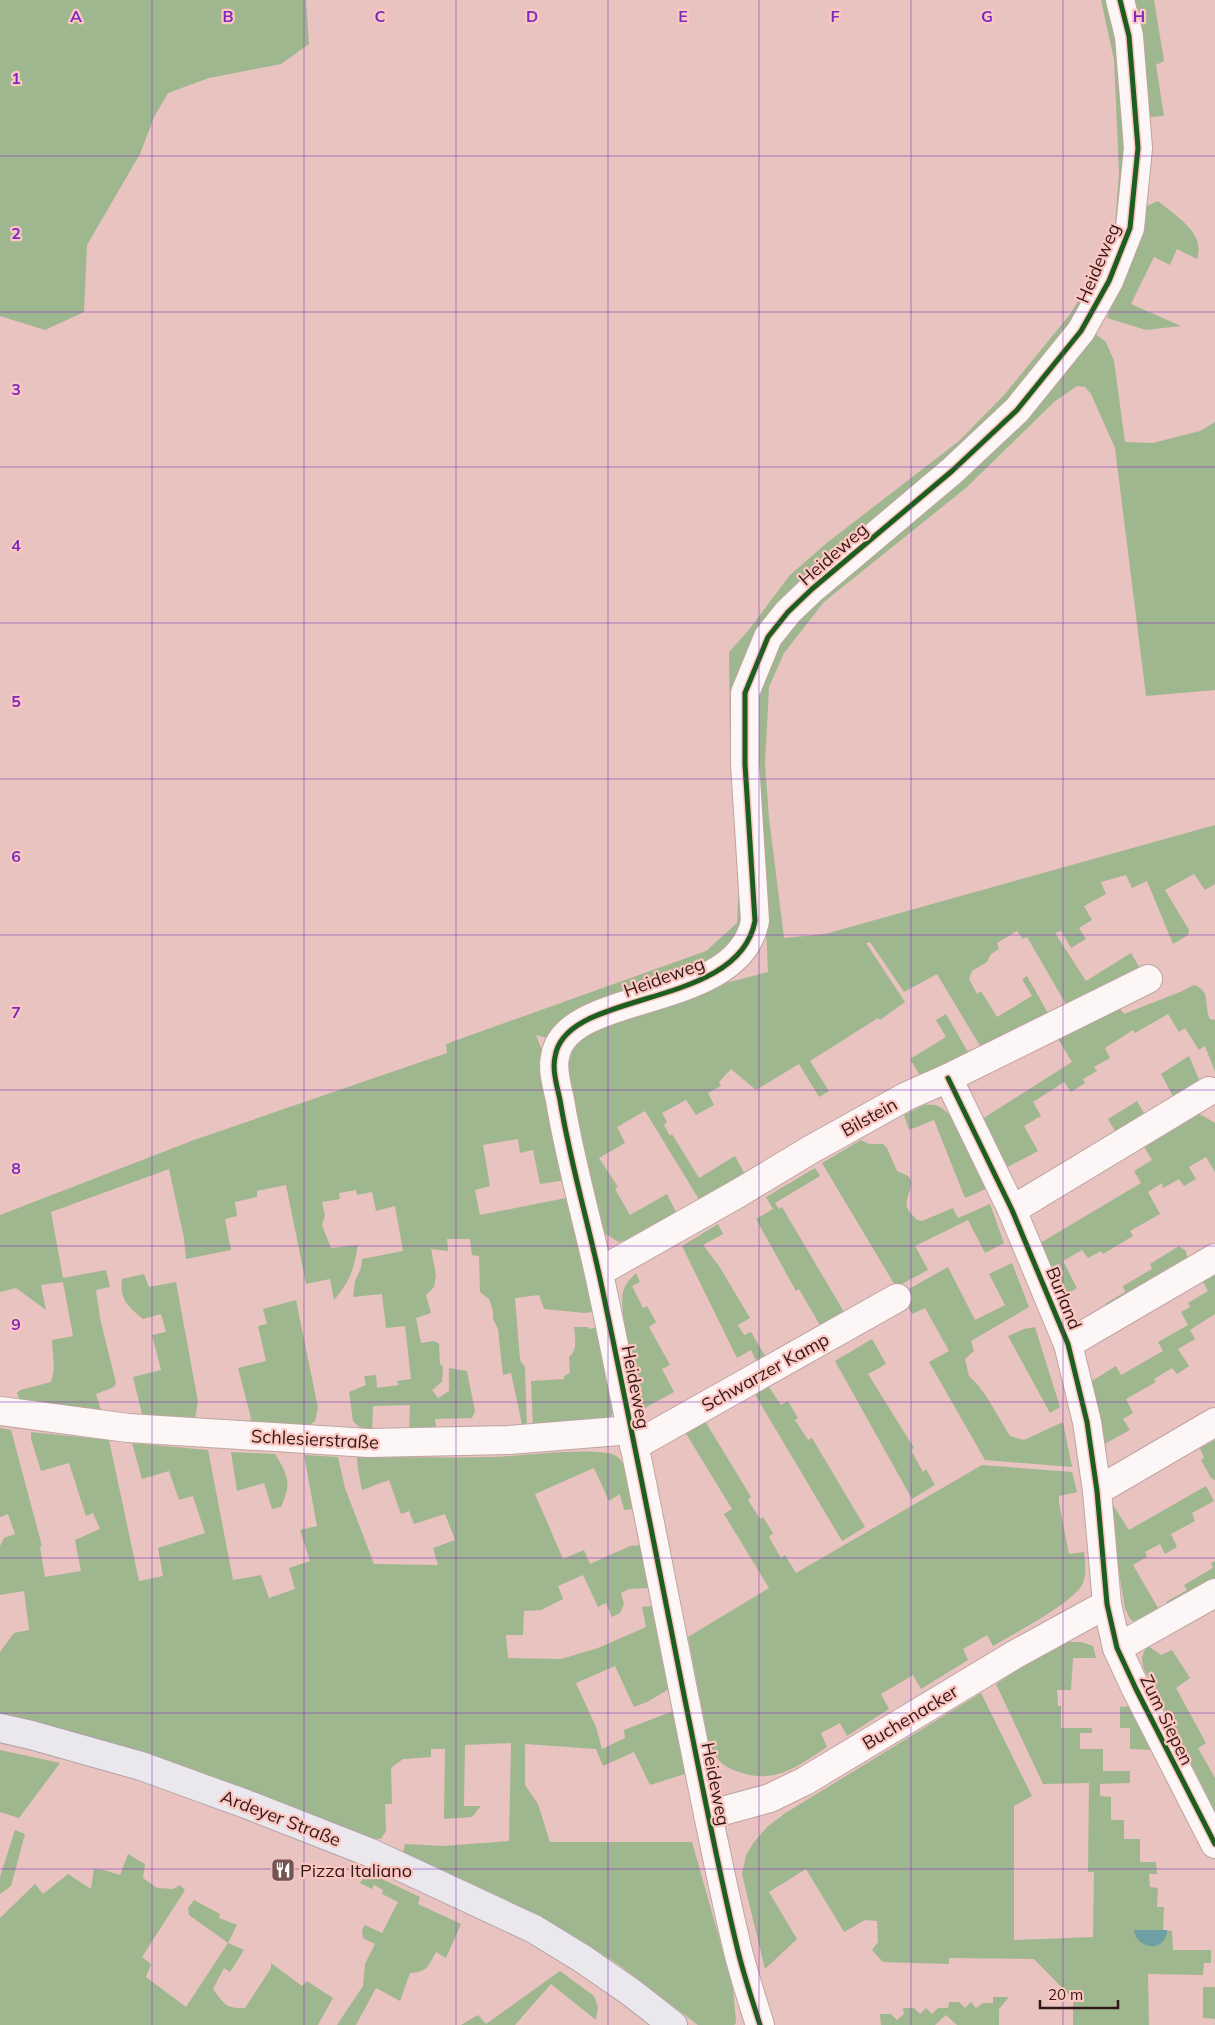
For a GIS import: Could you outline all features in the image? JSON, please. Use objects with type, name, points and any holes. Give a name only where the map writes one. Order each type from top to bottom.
[{"type":"main road","name":"Ardeyer Straße","points":[[0,1728],[141,1766],[246,1804],[371,1853],[534,1929],[591,1965],[673,2025]]},
{"type":"street","name":"Heideweg","points":[[760,2025],[737,1950],[708,1816],[599,1272],[563,1122],[554,1059],[559,1041],[582,1021],[710,977],[737,958],[748,944],[753,935],[755,921],[746,764],[745,693],[768,637],[788,612],[812,589],[952,471],[1017,410],[1081,331],[1109,281],[1130,228],[1138,148],[1130,36],[1120,0]]},
{"type":"street","name":"Bilstein","points":[[599,1272],[907,1096],[948,1078],[1148,979]]},
{"type":"street","name":"Burland","points":[[948,1078],[1012,1210],[1068,1344],[1087,1422],[1098,1491],[1107,1604]]},
{"type":"street","points":[[1012,1210],[1209,1091]]},
{"type":"street","name":"Burland","points":[[1068,1344],[1215,1258]]},
{"type":"street","name":"Schwarzer Kamp","points":[[632,1438],[897,1298]]},
{"type":"street","name":"Schlesierstraße","points":[[0,1411],[128,1428],[369,1443],[632,1438]]},
{"type":"street","points":[[1098,1491],[1215,1422]]},
{"type":"street","points":[[1117,1648],[1215,1592]]},
{"type":"street","name":"Buchenacker","points":[[708,1816],[770,1798],[804,1781],[1014,1655],[1107,1604]]},
{"type":"street","name":"Zum Siepen","points":[[1107,1604],[1117,1648],[1215,1844]]},
{"type":"green space","points":[[0,0],[306,0],[309,44],[281,64],[209,78],[168,93],[154,117],[140,154],[87,245],[84,312],[45,330],[0,316]]},
{"type":"green space","points":[[1101,0],[1106,0],[1117,46],[1125,156],[1119,228],[1077,320],[1106,342],[1114,361],[1125,442],[1153,443],[1200,431],[1215,422],[1215,690],[1146,696],[1115,448],[1091,394],[1085,387],[1077,386],[1054,402],[967,487],[824,602],[784,653],[769,687],[765,764],[769,818],[784,938],[825,934],[1215,825],[1215,884],[1205,890],[1194,874],[1165,890],[1189,930],[1188,935],[1173,944],[1147,881],[1132,888],[1126,875],[1101,882],[1106,894],[1084,906],[1092,920],[1079,928],[1086,939],[1071,948],[1061,931],[1055,933],[1086,981],[1131,953],[1141,970],[1067,1006],[1027,937],[1023,939],[1017,931],[997,943],[999,949],[991,954],[987,962],[972,971],[969,979],[977,994],[981,991],[997,1017],[1032,996],[1022,979],[1027,976],[1049,1015],[980,1046],[937,974],[904,992],[870,942],[866,943],[905,1002],[880,1020],[878,1018],[810,1061],[829,1091],[819,1097],[799,1064],[756,1090],[731,1069],[719,1082],[721,1086],[708,1093],[714,1105],[696,1115],[686,1100],[662,1113],[667,1122],[664,1125],[670,1136],[672,1134],[699,1178],[735,1156],[746,1176],[700,1201],[645,1111],[617,1127],[625,1143],[599,1158],[618,1187],[615,1189],[630,1215],[667,1194],[678,1216],[633,1238],[619,1242],[599,1230],[566,1070],[573,1050],[559,1041],[536,1035],[542,1050],[544,1075],[566,1180],[540,1184],[533,1150],[520,1153],[518,1139],[483,1145],[490,1186],[475,1190],[480,1215],[571,1197],[599,1311],[585,1313],[544,1309],[539,1295],[515,1298],[520,1360],[525,1367],[527,1428],[523,1429],[511,1373],[503,1375],[498,1329],[493,1319],[493,1311],[489,1299],[480,1292],[479,1256],[472,1255],[470,1239],[447,1239],[448,1251],[431,1249],[436,1275],[434,1287],[426,1295],[431,1313],[416,1318],[421,1343],[434,1341],[439,1344],[440,1364],[443,1367],[442,1382],[432,1390],[438,1398],[449,1391],[449,1368],[467,1371],[475,1411],[472,1418],[435,1419],[437,1433],[409,1432],[410,1405],[373,1406],[372,1431],[362,1430],[353,1421],[349,1392],[366,1385],[364,1376],[376,1375],[377,1388],[399,1385],[397,1381],[411,1379],[405,1326],[386,1328],[382,1294],[353,1297],[355,1281],[361,1268],[362,1259],[403,1251],[395,1206],[376,1211],[372,1192],[357,1195],[356,1190],[339,1193],[340,1199],[322,1202],[325,1215],[322,1225],[331,1248],[358,1245],[350,1274],[344,1287],[334,1300],[330,1279],[306,1284],[286,1185],[257,1191],[257,1197],[235,1202],[237,1216],[225,1219],[231,1250],[186,1259],[184,1238],[169,1169],[51,1212],[63,1278],[106,1270],[110,1287],[96,1290],[100,1318],[116,1383],[114,1387],[96,1394],[102,1414],[21,1405],[17,1393],[20,1390],[51,1382],[54,1370],[52,1340],[73,1336],[63,1282],[41,1285],[46,1310],[16,1288],[0,1292],[0,1215],[194,1140],[447,1053],[446,1044],[706,951],[737,923],[740,862],[730,746],[729,652],[748,631],[790,575],[828,542],[959,441],[1005,394],[1071,313],[1098,267],[1115,226],[1119,172],[1114,60]],"holes":[[[766,929],[768,972],[582,1021],[715,961],[736,940]]]},
{"type":"green space","points":[[1128,0],[1154,0],[1164,61],[1156,65],[1164,116],[1149,117]]},
{"type":"green space","points":[[1158,201],[1180,219],[1193,233],[1199,249],[1197,259],[1177,249],[1170,265],[1154,257],[1131,304],[1181,326],[1146,330],[1107,318],[1137,244],[1145,207]]},
{"type":"green space","points":[[1194,985],[1203,991],[1210,1019],[1215,1020],[1215,1072],[1205,1046],[1199,1050],[1185,1028],[1179,1032],[1168,1014],[1135,1033],[1133,1030],[1105,1048],[1110,1058],[1094,1067],[1097,1071],[1083,1079],[1085,1083],[1071,1092],[1064,1082],[1033,1102],[1041,1116],[1024,1126],[1038,1151],[1004,1169],[982,1119],[1072,1062],[1055,1034],[1118,1006],[1124,1014]]},
{"type":"green space","points":[[946,1014],[969,1054],[920,1075],[910,1059],[946,1037],[936,1020]]},
{"type":"green space","points":[[1189,1056],[1201,1084],[1175,1100],[1161,1074]]},
{"type":"green space","points":[[1137,1101],[1147,1119],[1118,1136],[1108,1119]]},
{"type":"green space","points":[[924,1105],[940,1107],[953,1120],[960,1131],[986,1189],[965,1198],[934,1120],[909,1130],[904,1115]]},
{"type":"green space","points":[[1193,1110],[1215,1123],[1215,1172],[1206,1157],[1189,1167],[1196,1179],[1184,1186],[1179,1179],[1163,1188],[1162,1183],[1148,1192],[1160,1214],[1130,1231],[1133,1236],[1103,1254],[1101,1251],[1088,1258],[1082,1250],[1063,1261],[1077,1288],[1069,1293],[1071,1297],[1059,1302],[1037,1245],[1141,1183],[1134,1171],[1152,1160],[1141,1141]]},
{"type":"green space","points":[[861,1140],[869,1144],[883,1144],[887,1148],[897,1171],[908,1176],[911,1187],[907,1199],[907,1207],[917,1220],[922,1221],[953,1208],[958,1218],[990,1204],[1004,1243],[985,1253],[968,1220],[915,1246],[928,1270],[896,1287],[822,1163]]},
{"type":"green space","points":[[815,1168],[820,1176],[775,1203],[779,1209],[782,1207],[844,1312],[821,1327],[799,1289],[796,1291],[756,1219],[773,1209],[766,1197]]},
{"type":"green space","points":[[718,1224],[723,1234],[703,1245],[719,1266],[750,1318],[738,1325],[744,1335],[751,1332],[767,1359],[758,1364],[751,1350],[737,1358],[682,1246]]},
{"type":"green space","points":[[1179,1246],[1186,1251],[1188,1261],[1109,1309],[1105,1304],[1125,1292],[1123,1286],[1152,1269],[1150,1264]]},
{"type":"green space","points":[[1012,1263],[1029,1307],[971,1341],[974,1351],[965,1359],[969,1376],[988,1399],[1010,1436],[1024,1440],[1063,1422],[1072,1467],[985,1460],[929,1362],[949,1351],[925,1308],[912,1314],[900,1294],[948,1267],[975,1320],[1005,1305],[989,1274]]},
{"type":"green space","points":[[1215,1268],[1215,1314],[1190,1330],[1195,1339],[1178,1349],[1189,1366],[1177,1374],[1172,1368],[1154,1379],[1156,1382],[1126,1399],[1133,1413],[1123,1419],[1130,1430],[1099,1447],[1087,1384],[1116,1366],[1121,1375],[1163,1351],[1158,1342],[1188,1325],[1181,1312],[1190,1307],[1188,1303],[1208,1291],[1200,1277]]},
{"type":"green space","points":[[636,1273],[640,1282],[632,1286],[643,1308],[647,1306],[656,1322],[649,1327],[670,1365],[662,1369],[674,1392],[643,1409],[626,1332],[622,1302],[625,1286]]},
{"type":"green space","points":[[144,1274],[149,1287],[176,1282],[198,1402],[195,1418],[189,1422],[143,1418],[133,1377],[161,1370],[152,1335],[166,1332],[161,1314],[143,1319],[126,1302],[121,1286],[122,1279]]},
{"type":"green space","points":[[296,1300],[318,1408],[315,1421],[307,1427],[248,1426],[251,1418],[238,1368],[266,1361],[258,1326],[267,1324],[263,1309]]},
{"type":"green space","points":[[601,1326],[614,1412],[609,1419],[533,1429],[531,1381],[564,1379],[564,1376],[570,1373],[569,1357],[574,1351],[575,1344],[574,1327],[588,1327],[589,1329]]},
{"type":"green space","points":[[1035,1327],[1060,1407],[1050,1413],[1008,1336],[1024,1329]]},
{"type":"green space","points":[[872,1339],[886,1364],[868,1374],[914,1448],[911,1450],[923,1472],[926,1469],[935,1485],[912,1499],[835,1361]]},
{"type":"green space","points":[[767,1384],[781,1405],[788,1401],[798,1418],[795,1420],[808,1440],[812,1438],[865,1527],[842,1541],[753,1391]]},
{"type":"green space","points":[[705,1421],[751,1497],[748,1500],[760,1519],[763,1517],[773,1533],[769,1537],[781,1558],[785,1555],[796,1573],[982,1465],[1072,1472],[1077,1492],[1059,1496],[1059,1503],[1069,1554],[1084,1552],[1085,1571],[1083,1583],[1078,1591],[1056,1608],[993,1646],[987,1635],[963,1649],[968,1660],[921,1689],[913,1675],[881,1694],[889,1709],[847,1736],[840,1723],[821,1733],[827,1747],[796,1767],[786,1772],[764,1776],[733,1770],[720,1762],[709,1744],[688,1637],[769,1588],[724,1514],[732,1509],[685,1432]]},
{"type":"green space","points":[[0,1428],[11,1430],[42,1546],[40,1547],[45,1577],[81,1571],[75,1540],[100,1529],[93,1513],[86,1516],[69,1463],[41,1471],[31,1439],[31,1432],[109,1440],[139,1581],[163,1576],[158,1548],[205,1533],[193,1496],[179,1500],[169,1471],[142,1479],[132,1443],[208,1450],[233,1580],[261,1575],[269,1598],[295,1589],[289,1568],[310,1561],[300,1530],[317,1526],[304,1455],[338,1457],[345,1488],[374,1564],[438,1565],[433,1548],[455,1540],[445,1514],[414,1524],[409,1511],[401,1514],[389,1480],[362,1490],[357,1457],[495,1457],[558,1452],[594,1452],[616,1456],[627,1472],[634,1509],[624,1510],[620,1494],[609,1501],[594,1468],[535,1494],[563,1559],[584,1550],[590,1564],[630,1546],[642,1545],[650,1588],[629,1589],[621,1593],[624,1604],[620,1613],[612,1617],[606,1603],[598,1607],[583,1575],[558,1586],[563,1599],[541,1610],[524,1611],[523,1635],[506,1635],[508,1658],[561,1659],[598,1648],[646,1627],[642,1607],[653,1606],[669,1689],[634,1707],[615,1666],[576,1683],[596,1727],[602,1749],[625,1738],[624,1730],[673,1711],[685,1774],[650,1785],[634,1752],[603,1766],[596,1749],[525,1744],[525,1785],[538,1804],[550,1842],[692,1842],[733,1987],[736,2023],[734,2025],[698,2025],[618,1964],[539,1915],[403,1852],[405,1844],[444,1846],[509,1841],[511,1743],[465,1745],[464,1806],[481,1806],[472,1817],[444,1819],[445,1749],[431,1749],[431,1757],[403,1759],[391,1768],[392,1804],[385,1804],[386,1831],[381,1839],[371,1838],[224,1782],[0,1716],[0,1652],[14,1633],[29,1630],[24,1591],[0,1595],[0,1546],[4,1538],[15,1534],[8,1514],[0,1517]]},
{"type":"green space","points":[[1215,1440],[1215,1480],[1211,1478],[1201,1460],[1204,1458],[1200,1448]]},
{"type":"green space","points":[[231,1452],[275,1454],[287,1479],[287,1492],[281,1507],[272,1509],[264,1483],[237,1491]]},
{"type":"green space","points":[[1206,1486],[1214,1501],[1192,1513],[1195,1521],[1171,1534],[1177,1547],[1165,1554],[1160,1544],[1145,1552],[1147,1557],[1133,1565],[1161,1613],[1137,1624],[1130,1619],[1125,1608],[1108,1508],[1111,1502],[1129,1530]]},
{"type":"green space","points":[[1215,1561],[1215,1584],[1170,1609],[1166,1602],[1187,1590],[1184,1585],[1213,1568],[1211,1563]]},
{"type":"green space","points":[[1061,1642],[1081,1642],[1093,1646],[1096,1658],[1073,1658],[1071,1690],[1057,1690],[1058,1706],[1061,1706],[1061,1728],[1092,1728],[1092,1733],[1080,1733],[1080,1749],[1103,1749],[1103,1771],[1130,1771],[1130,1783],[1100,1784],[1100,1796],[1111,1797],[1111,1820],[1124,1820],[1124,1839],[1140,1839],[1140,1862],[1156,1862],[1157,1874],[1149,1874],[1150,1887],[1158,1888],[1157,1907],[1164,1907],[1163,1930],[1172,1931],[1173,1950],[1211,1950],[1211,1963],[1204,1963],[1203,1975],[1148,1974],[1149,2025],[1073,2025],[1073,1999],[1034,1959],[949,1958],[949,1964],[883,1962],[872,1950],[878,1942],[877,1921],[865,1920],[844,1932],[806,1869],[769,1892],[797,1939],[765,1969],[742,1874],[746,1855],[754,1842],[767,1827],[784,1814],[981,1693],[1032,1796],[1014,1806],[1014,1940],[1093,1937],[1094,1872],[1088,1872],[1089,1783],[1043,1784],[996,1684]]},
{"type":"green space","points":[[1147,1645],[1161,1655],[1172,1650],[1190,1678],[1176,1688],[1206,1743],[1198,1748],[1215,1778],[1215,1812],[1143,1667],[1142,1657]]},
{"type":"green space","points":[[1130,1706],[1152,1750],[1130,1749],[1130,1728],[1120,1728],[1120,1707]]},
{"type":"green space","points":[[0,1750],[60,1763],[19,1818],[0,1812]]},
{"type":"green space","points":[[15,1830],[25,1834],[11,1886],[0,1894],[0,1877]]},
{"type":"green space","points":[[128,1854],[145,1864],[143,1878],[157,1888],[173,1889],[180,1885],[185,1890],[142,1957],[151,1964],[146,1977],[186,2007],[228,1943],[244,1950],[230,1972],[224,1968],[213,1989],[226,2005],[234,2008],[245,2008],[271,1968],[271,1963],[302,1986],[307,1981],[333,1998],[318,2025],[0,2025],[0,1918],[35,1884],[43,1894],[68,1874],[91,1889],[94,1869],[120,1875]]},
{"type":"green space","points":[[367,1872],[420,1897],[418,1904],[461,1924],[446,1958],[436,1952],[424,1970],[410,1973],[400,2001],[376,1988],[356,2025],[337,2025],[363,1986],[365,1964],[375,1944],[363,1938],[362,1930],[365,1925],[382,1933],[398,1902],[382,1894],[383,1890],[374,1885],[372,1889],[360,1883]]},
{"type":"green space","points":[[194,1900],[220,1914],[219,1918],[237,1925],[228,1943],[189,1915],[188,1908]]},
{"type":"green space","points":[[560,1971],[594,1996],[598,2007],[596,2020],[551,1984],[515,2025],[461,2025],[478,2015],[486,2024]]},
{"type":"green space","points":[[1203,1987],[1215,1987],[1215,2019],[1203,2018]]},
{"type":"green space","points":[[993,1997],[1009,1997],[999,2009],[999,2025],[957,2025],[946,2015],[935,2025],[881,2025],[880,2014],[891,2014],[897,2020],[904,2014],[903,2008],[914,2008],[920,2014],[926,2008],[932,2014],[938,2008],[948,2008],[949,2002],[959,2002],[965,2008],[971,2002],[976,2008],[983,2003],[993,2003]]},
{"type":"water","points":[[1134,1930],[1167,1930],[1162,1943],[1151,1946],[1140,1942]]},
{"type":"cycle path","points":[[760,2025],[739,1957],[716,1853],[612,1334],[564,1123],[554,1073],[554,1062],[566,1035],[588,1019],[618,1007],[687,985],[718,971],[742,950],[755,921],[745,764],[745,693],[768,637],[788,612],[812,589],[952,471],[1017,410],[1081,331],[1109,281],[1130,228],[1138,148],[1129,36],[1120,0]]},
{"type":"cycle path","points":[[948,1078],[1012,1210],[1068,1344],[1087,1422],[1097,1491],[1107,1604],[1117,1648],[1215,1844]]},
{"type":"place","name":"Pizza Italiano","points":[[283,1870]]}]
